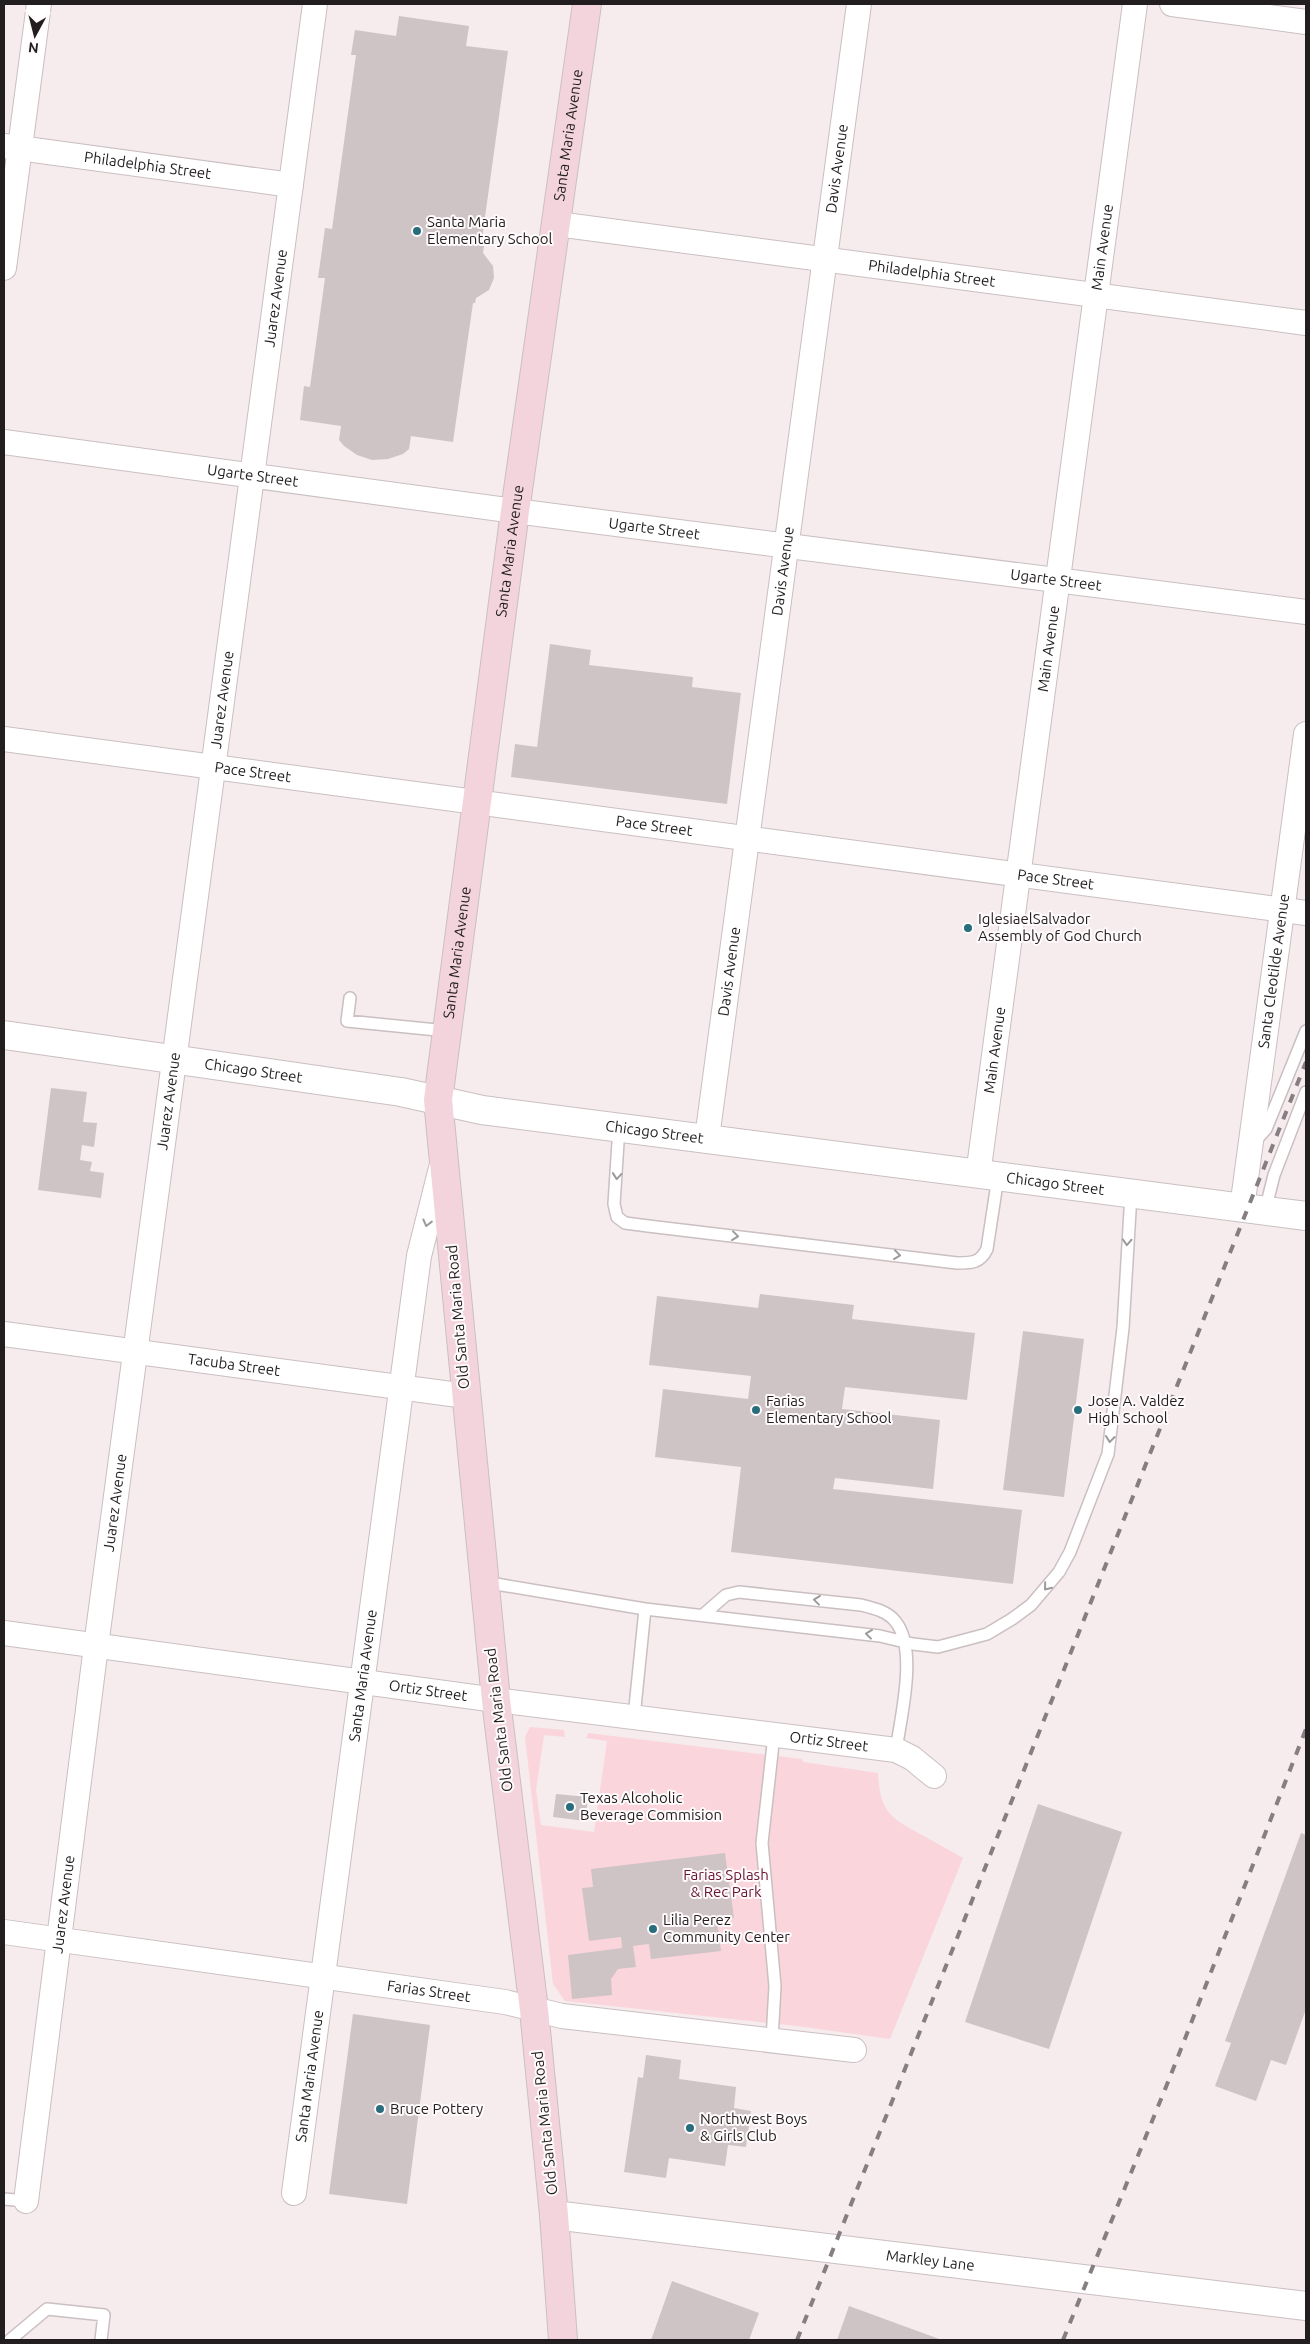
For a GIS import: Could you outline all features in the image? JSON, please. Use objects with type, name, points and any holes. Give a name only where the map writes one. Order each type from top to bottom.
[{"type":"main road","name":"Santa Maria Avenue","points":[[438,1100],[515,511],[587,4]]},
{"type":"main road","name":"Old Santa Maria Road","points":[[438,1100],[496,1700],[534,2010],[554,2215],[563,2340]]},
{"type":"street","points":[[4,268],[12,147],[39,4]]},
{"type":"street","name":"Juarez Avenue","points":[[15,2200],[60,1940],[96,1646],[137,1352],[314,4]]},
{"type":"street","name":"Davis Avenue","points":[[707,1138],[859,4]]},
{"type":"street","name":"Main Avenue","points":[[988,1176],[1018,875],[1135,4]]},
{"type":"street","points":[[1172,4],[1306,22]]},
{"type":"street","name":"Philadelphia Street","points":[[12,147],[291,185]]},
{"type":"street","name":"Philadelphia Street","points":[[557,224],[1306,323]]},
{"type":"street","name":"Ugarte Street","points":[[4,442],[515,511],[1306,612]]},
{"type":"street","name":"Santa Cleotilde Avenue","points":[[1254,1209],[1250,1146],[1306,734]]},
{"type":"street","name":"Pace Street","points":[[4,739],[214,766],[478,804],[1306,913]]},
{"type":"street","name":"Chicago Street","points":[[4,1035],[176,1058],[401,1092],[482,1110],[1306,1216]]},
{"type":"street","name":"Santa Maria Avenue","points":[[294,2193],[419,1256],[444,1159]]},
{"type":"street","name":"Tacuba Street","points":[[4,1334],[466,1396]]},
{"type":"street","name":"Ortiz Street","points":[[4,1633],[496,1700],[896,1750],[912,1758],[934,1776]]},
{"type":"street","name":"Farias Street","points":[[4,1932],[505,2002],[562,2016],[854,2050]]},
{"type":"street","name":"Markley Lane","points":[[554,2215],[1306,2306]]},
{"type":"lane","points":[[350,998],[347,1021],[447,1031]]},
{"type":"lane","points":[[1250,1146],[1266,1129],[1306,1031]]},
{"type":"lane","points":[[1254,1209],[1274,1175],[1306,1092]]},
{"type":"lane","points":[[619,1127],[614,1204],[617,1217],[625,1223],[957,1263],[974,1262],[983,1257],[987,1249],[988,1176]]},
{"type":"lane","points":[[484,1582],[645,1609],[880,1636],[938,1647],[987,1634],[1031,1605],[1058,1572],[1070,1552],[1103,1473],[1108,1454],[1123,1328],[1131,1194]]},
{"type":"lane","points":[[703,1615],[726,1595],[739,1592],[861,1605],[880,1610],[895,1621],[906,1642],[908,1658],[896,1750]]},
{"type":"lane","points":[[634,1717],[645,1609]]},
{"type":"lane","points":[[772,2040],[775,1986],[762,1843],[774,1734]]},
{"type":"lane","points":[[10,2340],[47,2309],[104,2315],[101,2340]]},
{"type":"green space","name":"Farias Splash & Rec Park","points":[[530,1727],[564,1730],[565,1737],[544,1735],[536,1790],[541,1825],[594,1832],[607,1741],[586,1738],[588,1733],[802,1759],[803,1762],[878,1773],[884,1805],[895,1818],[902,1824],[963,1858],[890,2039],[797,2026],[565,2001],[553,1984],[525,1737]]},
{"type":"building","points":[[399,16],[469,26],[466,46],[508,51],[481,246],[484,246],[483,253],[493,266],[494,278],[489,290],[476,298],[475,303],[473,303],[453,442],[411,436],[409,449],[403,454],[388,459],[372,460],[357,455],[344,446],[339,440],[341,426],[300,420],[304,386],[310,387],[325,278],[318,278],[325,228],[332,229],[356,55],[351,55],[355,30],[396,36]]},
{"type":"building","points":[[550,644],[591,650],[589,665],[693,677],[692,687],[741,693],[727,804],[511,777],[515,744],[537,747]]},
{"type":"building","points":[[51,1088],[87,1092],[83,1122],[97,1123],[94,1147],[82,1145],[80,1160],[92,1162],[90,1171],[104,1173],[101,1198],[38,1190]]},
{"type":"building","points":[[760,1294],[854,1305],[852,1319],[975,1333],[967,1400],[845,1387],[842,1409],[940,1420],[933,1489],[835,1478],[833,1489],[1022,1510],[1013,1584],[731,1552],[741,1467],[655,1457],[663,1389],[748,1399],[751,1376],[649,1365],[657,1296],[758,1308]]},
{"type":"building","points":[[1023,1331],[1084,1339],[1064,1497],[1003,1490]]},
{"type":"building","name":"Texas Alcoholic Beverage Commision","points":[[556,1794],[588,1797],[585,1821],[553,1817]]},
{"type":"building","points":[[1038,1804],[1122,1832],[1049,2049],[965,2022]]},
{"type":"building","points":[[1301,1833],[1306,1835],[1306,2009],[1286,2065],[1271,2060],[1256,2101],[1215,2086],[1231,2043],[1225,2041]]},
{"type":"building","name":"Lilia Perez Community Center","points":[[725,1853],[734,1918],[717,1921],[721,1951],[651,1959],[649,1944],[633,1946],[636,1967],[618,1969],[611,1979],[612,1995],[572,1999],[568,1955],[622,1948],[621,1937],[589,1941],[582,1888],[593,1887],[591,1869]]},
{"type":"building","name":"Bruce Pottery","points":[[353,2014],[430,2025],[407,2204],[329,2194]]},
{"type":"building","name":"Northwest Boys & Girls Club","points":[[646,2055],[681,2060],[679,2079],[736,2087],[734,2108],[751,2111],[746,2147],[728,2145],[725,2166],[669,2158],[666,2178],[624,2172],[638,2077],[643,2078]]},
{"type":"building","points":[[672,2281],[759,2313],[749,2340],[651,2340]]},
{"type":"building","points":[[849,2306],[942,2340],[837,2340]]},
{"type":"railway","points":[[797,2340],[1306,1062]]},
{"type":"railway","points":[[1063,2340],[1170,2077],[1306,1729]]},
{"type":"place","name":"Santa Maria Elementary School","points":[[417,231]]},
{"type":"place","name":"IglesiaelSalvador Assembly of God Church","points":[[968,928]]},
{"type":"place","name":"Farias Elementary School","points":[[756,1410]]},
{"type":"place","name":"Jose A. Valdez High School","points":[[1078,1410]]},
{"type":"place","name":"Texas Alcoholic Beverage Commision","points":[[570,1807]]},
{"type":"place","name":"Lilia Perez Community Center","points":[[653,1929]]},
{"type":"place","name":"Bruce Pottery","points":[[380,2109]]},
{"type":"place","name":"Northwest Boys & Girls Club","points":[[690,2128]]}]
